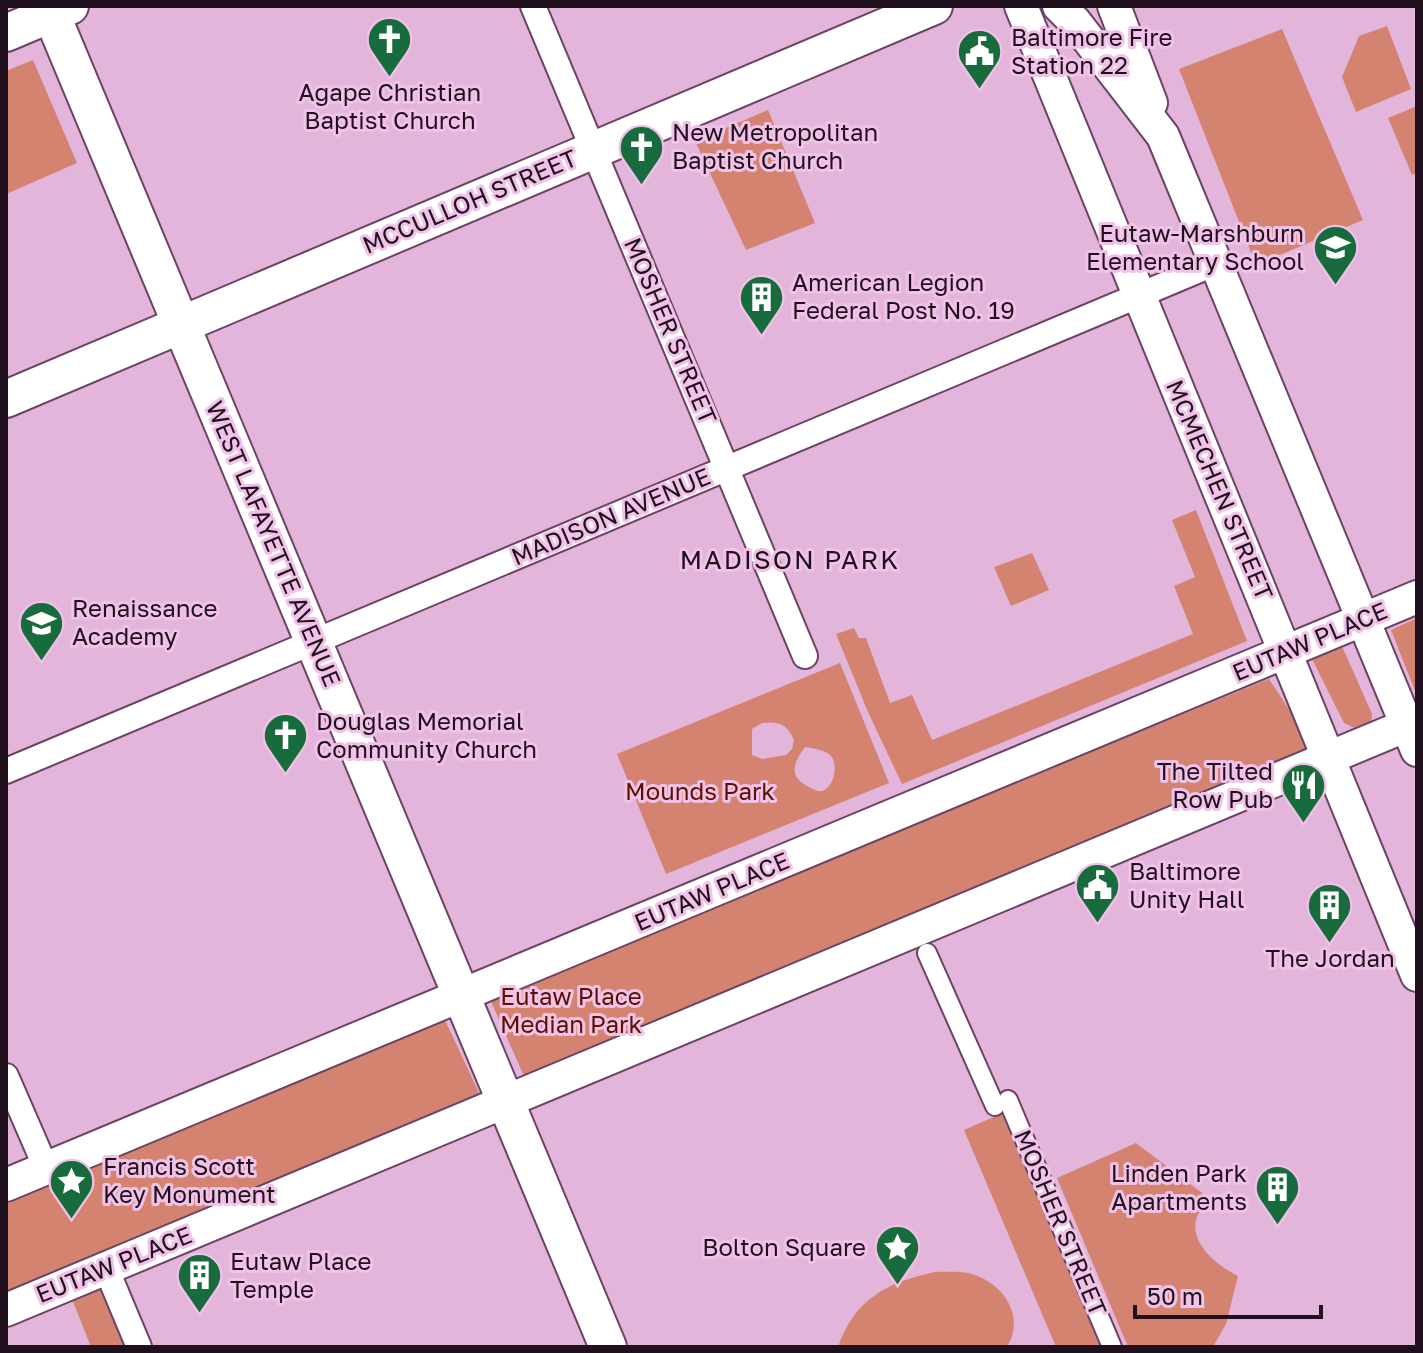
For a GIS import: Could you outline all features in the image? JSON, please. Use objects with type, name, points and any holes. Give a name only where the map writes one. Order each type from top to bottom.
[{"type":"main road","name":"MCCULLOH STREET","points":[[6,399],[934,6]]},
{"type":"main road","points":[[6,33],[57,9]]},
{"type":"main road","name":"WEST LAFAYETTE AVENUE","points":[[57,9],[181,325],[608,1347]]},
{"type":"street","name":"MOSHER STREET","points":[[533,6],[805,656]]},
{"type":"street","name":"MCMECHEN STREET","points":[[1021,6],[1417,975]]},
{"type":"street","points":[[1059,6],[1075,22],[1163,136]]},
{"type":"street","points":[[1114,6],[1163,136],[1362,620],[1414,732]]},
{"type":"street","name":"MADISON AVENUE","points":[[6,771],[1216,263]]},
{"type":"street","name":"EUTAW PLACE","points":[[6,1185],[1417,597]]},
{"type":"street","name":"EUTAW PLACE","points":[[6,1310],[1330,759],[1414,732]]},
{"type":"street","name":"MOSHER STREET","points":[[927,953],[1002,1103],[1112,1347]]},
{"type":"street","points":[[6,1076],[46,1168]]},
{"type":"street","points":[[106,1268],[139,1347]]},
{"type":"green space","points":[[1387,26],[1411,89],[1356,112],[1342,77],[1359,36]]},
{"type":"green space","points":[[1282,29],[1363,220],[1256,265],[1179,69]]},
{"type":"green space","points":[[33,60],[77,163],[6,194],[6,71]]},
{"type":"green space","points":[[1417,106],[1417,173],[1412,175],[1388,118]]},
{"type":"green space","points":[[768,110],[815,223],[746,250],[695,141]]},
{"type":"green space","points":[[1196,510],[1247,641],[902,784],[836,634],[854,628],[859,638],[866,638],[890,703],[912,695],[932,740],[1193,634],[1174,586],[1195,577],[1172,520]]},
{"type":"green space","points":[[1032,553],[1049,590],[1011,606],[994,567]]},
{"type":"green space","points":[[1417,618],[1417,696],[1391,630]]},
{"type":"green space","points":[[1337,643],[1342,646],[1372,714],[1371,725],[1359,730],[1344,723],[1312,659],[1315,652]]},
{"type":"green space","name":"Mounds Park","points":[[840,663],[889,783],[666,874],[617,754]],"holes":[[[762,723],[778,723],[788,730],[794,740],[792,749],[786,755],[762,759],[752,755],[752,729]],[[805,747],[824,751],[832,758],[834,775],[826,789],[812,789],[795,774],[795,764]]]},
{"type":"green space","name":"Eutaw Place Median Park","points":[[1269,679],[1308,738],[1307,753],[524,1076],[489,997]]},
{"type":"green space","name":"Eutaw Place Median Park","points":[[445,1020],[479,1093],[6,1292],[6,1204]]},
{"type":"green space","points":[[1005,1112],[1105,1347],[1056,1347],[964,1130]]},
{"type":"green space","points":[[1136,1143],[1210,1199],[1200,1210],[1196,1233],[1207,1253],[1238,1276],[1226,1324],[1213,1347],[1128,1347],[1057,1178]]},
{"type":"green space","points":[[934,1272],[972,1274],[983,1278],[1002,1293],[1014,1324],[1007,1347],[838,1347],[853,1317],[874,1296],[901,1282]]},
{"type":"green space","points":[[110,1284],[136,1347],[91,1347],[72,1299]]},
{"type":"place","name":"Agape Christian Baptist Church","points":[[390,78]]},
{"type":"place","name":"Baltimore Fire Station 22","points":[[980,91]]},
{"type":"place","name":"New Metropolitan Baptist Church","points":[[641,186]]},
{"type":"place","name":"Eutaw-Marshburn Elementary School","points":[[1335,287]]},
{"type":"place","name":"American Legion Federal Post No. 19","points":[[761,336]]},
{"type":"place","name":"Renaissance Academy","points":[[41,662]]},
{"type":"place","name":"Douglas Memorial Community Church","points":[[285,775]]},
{"type":"place","name":"The Tilted Row Pub","points":[[1304,825]]},
{"type":"place","name":"Baltimore Unity Hall","points":[[1098,925]]},
{"type":"place","name":"The Jordan","points":[[1330,944]]},
{"type":"place","name":"Francis Scott Key Monument","points":[[72,1220]]},
{"type":"place","name":"Linden Park Apartments","points":[[1278,1227]]},
{"type":"place","name":"Bolton Square","points":[[897,1287]]},
{"type":"place","name":"Eutaw Place Temple","points":[[199,1315]]},
{"type":"district","name":"MADISON PARK","points":[[790,560]]}]
